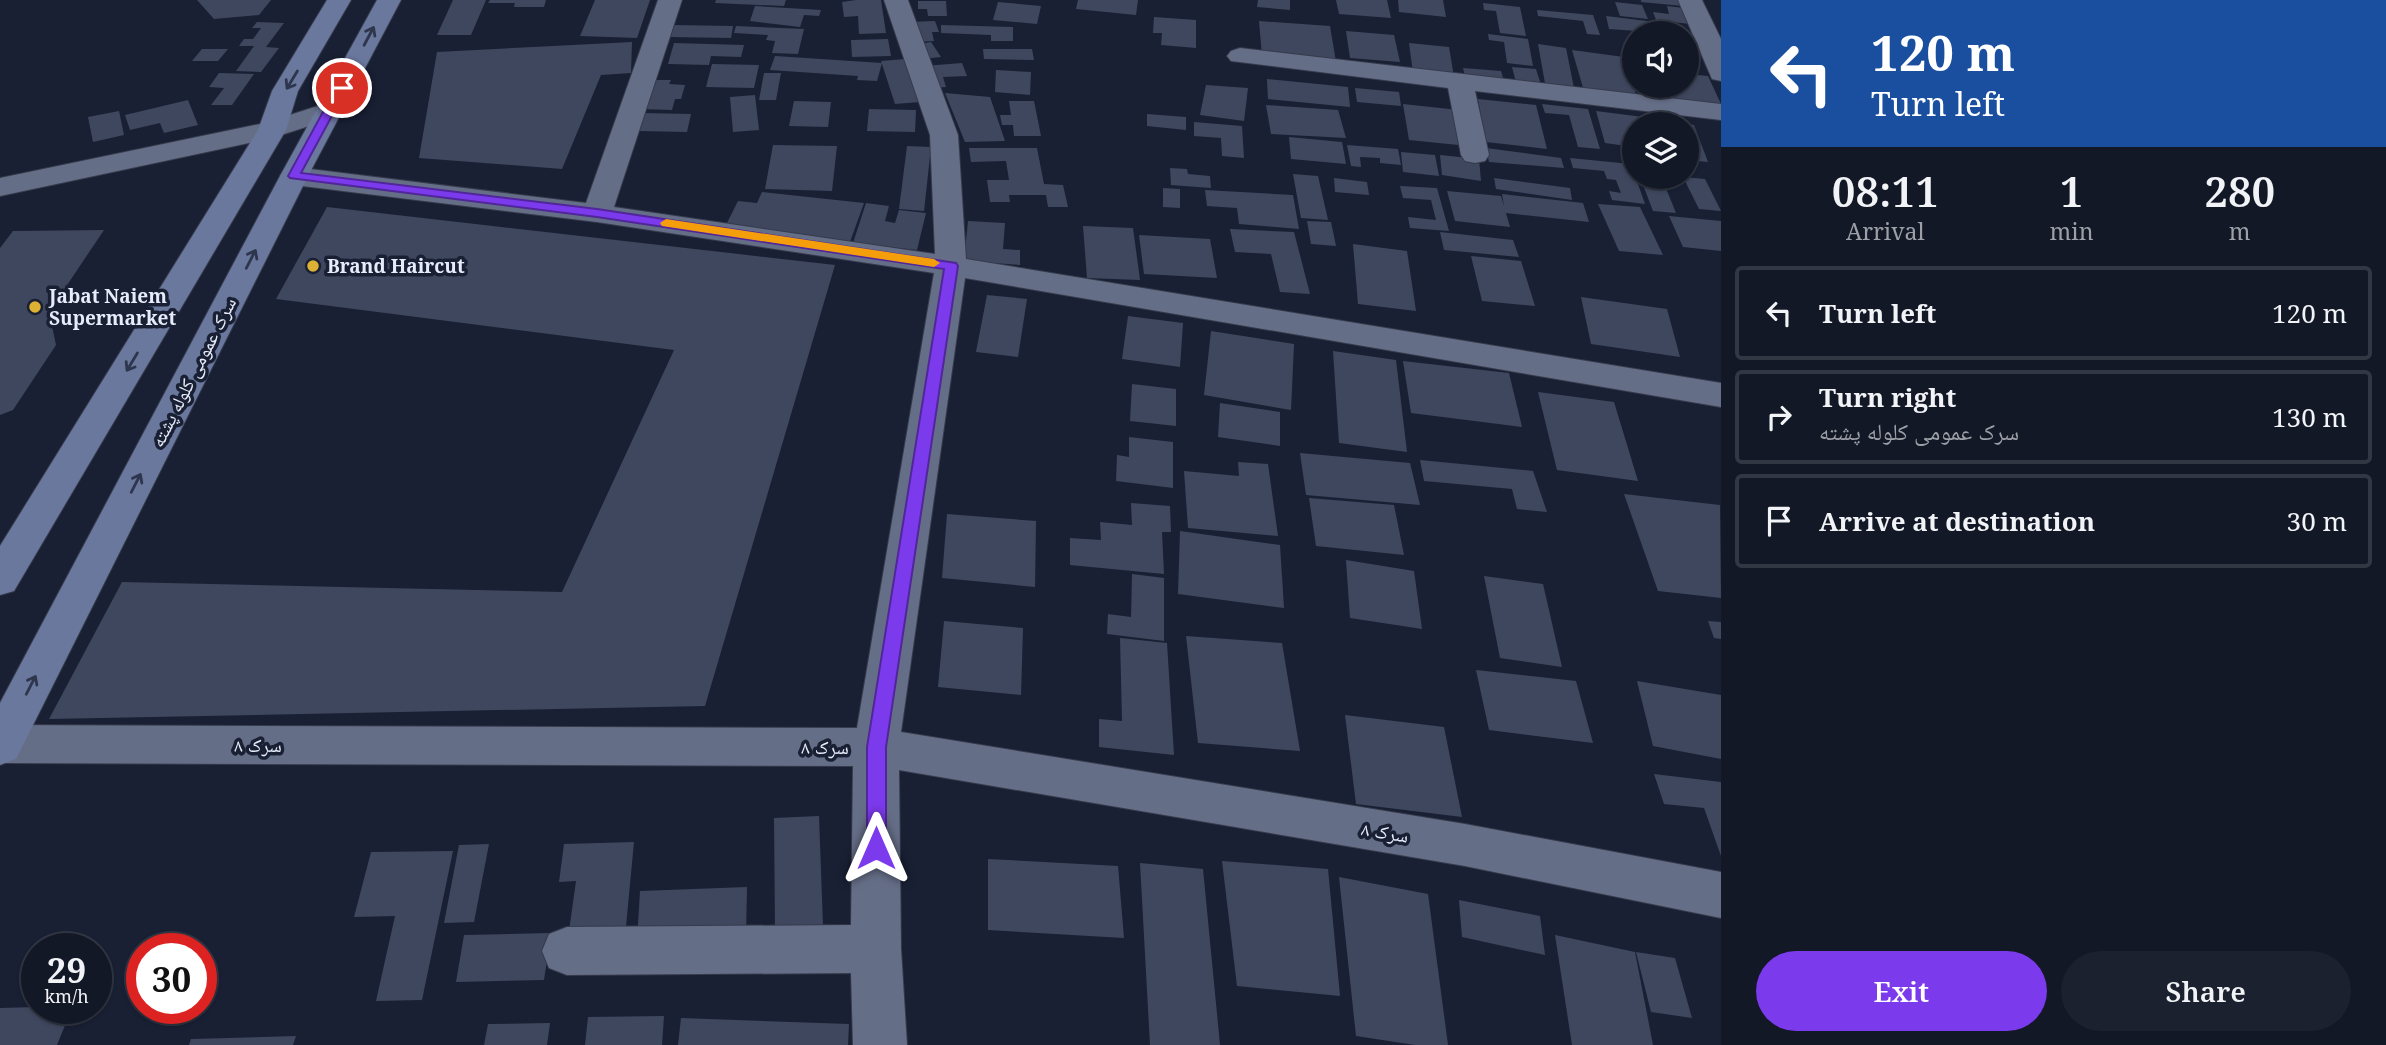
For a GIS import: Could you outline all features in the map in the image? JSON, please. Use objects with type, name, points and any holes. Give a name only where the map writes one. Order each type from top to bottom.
[{"type":"main road","points":[[0,580],[272,130],[285,91],[339,0]]},
{"type":"main road","name":"سرک عمومی کلوله پشته","points":[[0,745],[294,176],[389,0]]},
{"type":"street","points":[[597,213],[670,0]]},
{"type":"street","points":[[880,1045],[876,950],[876,747],[951,266],[944,135],[896,0]]},
{"type":"street","points":[[1690,0],[1714,50],[1721,73]]},
{"type":"street","points":[[1240,56],[1721,112]]},
{"type":"street","points":[[1460,82],[1475,155]]},
{"type":"street","points":[[0,187],[272,130],[330,110]]},
{"type":"street","points":[[294,176],[597,213],[951,266],[1721,395]]},
{"type":"street","name":"سرک ۸","points":[[0,745],[876,747],[1465,845],[1721,895]]},
{"type":"street","points":[[567,951],[876,950]]},
{"type":"building","points":[[197,0],[271,0],[259,15],[214,19]]},
{"type":"building","points":[[453,0],[486,0],[471,35],[437,35]]},
{"type":"building","points":[[490,0],[546,0],[544,7],[514,7],[515,3],[488,3]]},
{"type":"building","points":[[595,0],[650,0],[637,38],[580,36]]},
{"type":"building","points":[[716,0],[786,0],[784,6],[715,3]]},
{"type":"building","points":[[881,0],[886,33],[859,34],[858,16],[844,17],[842,2]]},
{"type":"building","points":[[1078,0],[1138,0],[1136,15],[1076,9]]},
{"type":"building","points":[[1258,0],[1290,0],[1290,10],[1257,7]]},
{"type":"building","points":[[1336,0],[1387,0],[1391,18],[1339,14]]},
{"type":"building","points":[[1398,0],[1443,0],[1446,17],[1399,12]]},
{"type":"building","points":[[1681,0],[1683,6],[1641,2]]},
{"type":"building","points":[[918,1],[946,1],[947,16],[928,16],[927,9],[918,9]]},
{"type":"building","points":[[998,2],[1041,6],[1037,24],[993,20]]},
{"type":"building","points":[[1615,2],[1642,5],[1648,19],[1620,16]]},
{"type":"building","points":[[1483,3],[1520,7],[1526,36],[1500,33],[1496,11],[1484,10]]},
{"type":"building","points":[[755,6],[821,10],[819,16],[804,15],[800,27],[750,21]]},
{"type":"building","points":[[1667,6],[1684,8],[1689,21],[1656,20],[1653,12],[1669,14]]},
{"type":"building","points":[[1537,10],[1593,15],[1600,35],[1587,34],[1583,21],[1538,16]]},
{"type":"building","points":[[1606,16],[1647,21],[1622,21],[1622,30],[1609,29]]},
{"type":"building","points":[[1154,17],[1196,20],[1196,48],[1161,45],[1162,33],[1153,33]]},
{"type":"building","points":[[935,21],[939,32],[932,32],[934,41],[913,42],[908,22]]},
{"type":"building","points":[[1259,21],[1330,26],[1336,62],[1262,56]]},
{"type":"building","points":[[257,22],[284,23],[266,47],[279,48],[261,72],[236,71],[254,46],[239,46],[244,39],[253,39],[261,28],[252,28]]},
{"type":"building","points":[[673,25],[733,26],[731,38],[670,37]]},
{"type":"building","points":[[941,25],[1013,27],[1013,41],[991,41],[991,35],[941,33]]},
{"type":"building","points":[[736,26],[804,29],[798,54],[772,53],[775,41],[766,40],[768,35],[734,33]]},
{"type":"building","points":[[1346,31],[1394,35],[1400,62],[1350,58]]},
{"type":"building","points":[[1488,34],[1528,39],[1533,66],[1507,63],[1504,42],[1489,40]]},
{"type":"building","points":[[888,39],[891,56],[852,57],[851,40]]},
{"type":"building","points":[[632,42],[631,73],[601,75],[562,169],[419,158],[437,52]]},
{"type":"building","points":[[931,42],[941,57],[922,59],[912,45]]},
{"type":"building","points":[[674,43],[744,45],[741,57],[711,56],[709,65],[668,64]]},
{"type":"building","points":[[1409,43],[1449,47],[1454,77],[1413,73]]},
{"type":"building","points":[[1538,44],[1566,48],[1575,93],[1546,89]]},
{"type":"building","points":[[202,49],[228,49],[218,61],[192,61]]},
{"type":"building","points":[[983,49],[1032,49],[1034,60],[984,59]]},
{"type":"building","points":[[1572,50],[1622,57],[1622,95],[1584,91]]},
{"type":"building","points":[[775,56],[882,63],[877,81],[857,80],[858,76],[770,70]]},
{"type":"building","points":[[905,59],[920,102],[895,104],[881,61]]},
{"type":"building","points":[[962,63],[967,76],[943,77],[946,87],[931,88],[924,66]]},
{"type":"building","points":[[712,64],[759,65],[754,88],[706,87]]},
{"type":"building","points":[[1512,67],[1536,69],[1542,88],[1517,86]]},
{"type":"building","points":[[1463,68],[1501,71],[1505,85],[1466,81]]},
{"type":"building","points":[[996,70],[1031,72],[1030,95],[995,92]]},
{"type":"building","points":[[219,73],[254,74],[232,105],[211,105],[224,88],[209,87]]},
{"type":"building","points":[[764,73],[781,73],[776,100],[759,100]]},
{"type":"building","points":[[1699,75],[1708,76],[1721,104],[1662,98],[1699,98]]},
{"type":"building","points":[[1267,79],[1348,87],[1350,107],[1268,99]]},
{"type":"building","points":[[649,80],[671,80],[669,84],[685,85],[681,99],[675,99],[672,110],[640,109]]},
{"type":"building","points":[[1206,85],[1248,88],[1244,121],[1200,115]]},
{"type":"building","points":[[1355,88],[1399,92],[1401,106],[1357,102]]},
{"type":"building","points":[[945,93],[990,97],[1005,141],[965,142]]},
{"type":"building","points":[[755,95],[759,130],[733,132],[730,97]]},
{"type":"building","points":[[1478,99],[1536,105],[1547,149],[1486,142]]},
{"type":"building","points":[[188,100],[198,125],[164,133],[160,123],[130,130],[125,115]]},
{"type":"building","points":[[794,101],[831,102],[828,127],[789,126]]},
{"type":"building","points":[[1009,101],[1034,101],[1041,136],[1014,136],[1013,125],[1002,125],[1000,115],[1011,115]]},
{"type":"building","points":[[1403,104],[1459,110],[1468,146],[1409,140]]},
{"type":"building","points":[[1542,104],[1588,109],[1600,149],[1578,147],[1569,115],[1545,113]]},
{"type":"building","points":[[1266,105],[1338,110],[1346,138],[1271,134]]},
{"type":"building","points":[[869,109],[916,110],[915,132],[867,131]]},
{"type":"building","points":[[119,111],[124,135],[93,142],[88,117]]},
{"type":"building","points":[[1596,111],[1622,114],[1622,145],[1605,143]]},
{"type":"building","points":[[641,113],[691,114],[687,132],[636,131]]},
{"type":"building","points":[[1147,114],[1186,117],[1186,130],[1147,126]]},
{"type":"building","points":[[1194,122],[1242,126],[1244,158],[1222,156],[1221,138],[1194,136]]},
{"type":"building","points":[[1289,137],[1342,142],[1346,164],[1291,159]]},
{"type":"building","points":[[1699,138],[1708,162],[1699,161]]},
{"type":"building","points":[[773,145],[837,146],[832,191],[765,189]]},
{"type":"building","points":[[1347,145],[1398,149],[1401,165],[1380,163],[1380,158],[1360,157],[1361,167],[1351,166]]},
{"type":"building","points":[[907,146],[931,147],[924,211],[899,209]]},
{"type":"building","points":[[969,148],[1037,148],[1044,184],[1063,185],[1068,207],[1048,207],[1046,195],[1009,195],[1010,202],[990,202],[987,180],[1009,180],[1006,161],[971,162]]},
{"type":"building","points":[[1486,148],[1561,158],[1564,168],[1489,162]]},
{"type":"building","points":[[1401,152],[1435,155],[1439,176],[1403,172]]},
{"type":"building","points":[[1440,155],[1479,159],[1481,181],[1442,175]]},
{"type":"building","points":[[1570,158],[1622,163],[1622,189],[1640,189],[1645,204],[1612,200],[1609,191],[1621,193],[1616,180],[1607,179],[1604,171],[1573,168]]},
{"type":"building","points":[[1170,168],[1187,169],[1188,174],[1210,176],[1211,188],[1171,185]]},
{"type":"building","points":[[1293,174],[1318,176],[1328,220],[1301,218]]},
{"type":"building","points":[[1334,178],[1367,182],[1369,195],[1335,192]]},
{"type":"building","points":[[1494,178],[1570,188],[1572,200],[1496,189]]},
{"type":"building","points":[[1699,178],[1705,179],[1721,211],[1699,209],[1689,189],[1699,189]]},
{"type":"building","points":[[1400,186],[1437,188],[1449,231],[1410,228],[1408,217],[1436,220],[1431,200],[1403,198]]},
{"type":"building","points":[[1163,188],[1180,189],[1180,208],[1163,207]]},
{"type":"building","points":[[1645,189],[1666,189],[1676,213],[1653,211]]},
{"type":"building","points":[[1205,190],[1293,195],[1299,229],[1239,224],[1237,208],[1207,206]]},
{"type":"building","points":[[1447,191],[1501,196],[1504,206],[1502,194],[1583,203],[1589,222],[1506,213],[1510,227],[1455,221]]},
{"type":"building","points":[[762,192],[864,203],[850,242],[725,227],[738,201],[757,203]]},
{"type":"building","points":[[866,203],[889,206],[885,221],[895,223],[899,210],[926,213],[917,250],[853,243]]},
{"type":"building","points":[[1598,204],[1640,207],[1663,255],[1619,251]]},
{"type":"building","points":[[327,207],[835,265],[705,706],[49,719],[122,582],[562,592],[674,350],[276,299]]},
{"type":"building","points":[[1669,216],[1721,221],[1721,251],[1683,247]]},
{"type":"building","points":[[968,221],[1005,223],[1003,249],[1020,250],[1020,265],[964,261]]},
{"type":"building","points":[[1307,221],[1331,222],[1336,246],[1311,244]]},
{"type":"building","points":[[1083,226],[1133,228],[1140,280],[1087,278]]},
{"type":"building","points":[[1230,229],[1294,232],[1310,294],[1280,292],[1271,254],[1235,252]]},
{"type":"building","points":[[104,230],[49,312],[56,345],[13,410],[0,415],[0,248],[13,231]]},
{"type":"building","points":[[1440,232],[1513,240],[1519,257],[1444,250]]},
{"type":"building","points":[[1139,235],[1210,239],[1217,278],[1144,274]]},
{"type":"building","points":[[1353,244],[1407,251],[1416,311],[1358,304]]},
{"type":"building","points":[[1471,256],[1521,261],[1535,306],[1482,301]]},
{"type":"building","points":[[987,295],[1027,299],[1018,357],[976,352]]},
{"type":"building","points":[[1581,297],[1667,309],[1680,357],[1591,344]]},
{"type":"building","points":[[1128,316],[1183,323],[1180,367],[1122,359]]},
{"type":"building","points":[[1211,331],[1294,344],[1291,410],[1204,395]]},
{"type":"building","points":[[1333,351],[1396,360],[1407,452],[1339,443]]},
{"type":"building","points":[[1403,361],[1509,373],[1522,427],[1411,413]]},
{"type":"building","points":[[1132,384],[1176,389],[1176,426],[1130,421]]},
{"type":"building","points":[[1538,392],[1614,402],[1638,481],[1557,470]]},
{"type":"building","points":[[1220,403],[1280,412],[1280,446],[1218,437]]},
{"type":"building","points":[[1129,437],[1173,442],[1173,488],[1116,481],[1117,455],[1129,457]]},
{"type":"building","points":[[1300,453],[1410,463],[1420,505],[1306,495]]},
{"type":"building","points":[[1420,460],[1533,471],[1547,512],[1517,509],[1512,489],[1424,481]]},
{"type":"building","points":[[1238,462],[1268,464],[1278,536],[1188,528],[1184,471],[1239,476]]},
{"type":"building","points":[[1624,494],[1720,505],[1721,598],[1658,591]]},
{"type":"building","points":[[1309,498],[1394,505],[1404,555],[1316,546]]},
{"type":"building","points":[[1131,503],[1170,506],[1171,532],[1162,532],[1164,574],[1070,565],[1070,538],[1101,540],[1100,522],[1132,525]]},
{"type":"building","points":[[947,514],[1036,521],[1035,587],[942,578]]},
{"type":"building","points":[[1180,531],[1280,545],[1284,608],[1178,594]]},
{"type":"building","points":[[1346,560],[1414,571],[1422,629],[1350,618]]},
{"type":"building","points":[[1132,574],[1164,578],[1164,641],[1107,634],[1108,614],[1131,617]]},
{"type":"building","points":[[1484,576],[1543,584],[1562,667],[1500,658]]},
{"type":"building","points":[[944,621],[1023,628],[1021,695],[938,687]]},
{"type":"building","points":[[1708,621],[1721,622],[1721,639],[1714,638]]},
{"type":"building","points":[[1186,636],[1282,643],[1300,751],[1198,743]]},
{"type":"building","points":[[1120,638],[1167,643],[1174,755],[1099,747],[1099,719],[1122,721]]},
{"type":"building","points":[[1476,670],[1576,681],[1593,743],[1489,730]]},
{"type":"building","points":[[1637,681],[1721,695],[1721,759],[1653,746]]},
{"type":"building","points":[[1345,715],[1444,727],[1462,817],[1356,804]]},
{"type":"building","points":[[1654,774],[1721,782],[1721,856],[1704,808],[1664,804]]},
{"type":"building","points":[[819,816],[823,926],[775,929],[774,818]]},
{"type":"building","points":[[634,842],[625,937],[568,938],[576,881],[559,882],[564,844]]},
{"type":"building","points":[[489,844],[474,922],[444,923],[459,845]]},
{"type":"building","points":[[453,851],[422,1000],[376,1001],[395,916],[354,917],[371,852]]},
{"type":"building","points":[[988,859],[1118,866],[1124,938],[988,930]]},
{"type":"building","points":[[1222,861],[1328,869],[1340,996],[1237,986]]},
{"type":"building","points":[[1140,863],[1203,869],[1220,1045],[1150,1045]]},
{"type":"building","points":[[1339,877],[1428,894],[1448,1045],[1415,1045],[1356,1036]]},
{"type":"building","points":[[747,887],[746,936],[637,941],[640,891]]},
{"type":"building","points":[[1459,900],[1540,916],[1545,955],[1462,937]]},
{"type":"building","points":[[551,933],[544,980],[456,982],[464,935]]},
{"type":"building","points":[[1555,935],[1635,952],[1653,1045],[1572,1045]]},
{"type":"building","points":[[1636,952],[1675,958],[1692,1018],[1651,1012]]},
{"type":"building","points":[[21,1007],[21,1024],[66,1024],[57,1045],[0,1045],[0,1008]]},
{"type":"building","points":[[664,1016],[662,1045],[585,1045],[588,1017]]},
{"type":"building","points":[[681,1018],[849,1024],[848,1045],[678,1045]]},
{"type":"building","points":[[550,1023],[547,1045],[484,1045],[488,1024]]},
{"type":"building","points":[[296,1036],[293,1045],[189,1045],[191,1039]]},
{"type":"slow traffic","points":[[666,223],[934,263]]},
{"type":"place","name":"Brand Haircut","points":[[313,266]]},
{"type":"place","name":"Jabat Naiem Supermarket","points":[[35,307]]},
{"type":"route","points":[[342,88],[294,176],[597,213],[951,266],[876,747],[876,848]]}]
